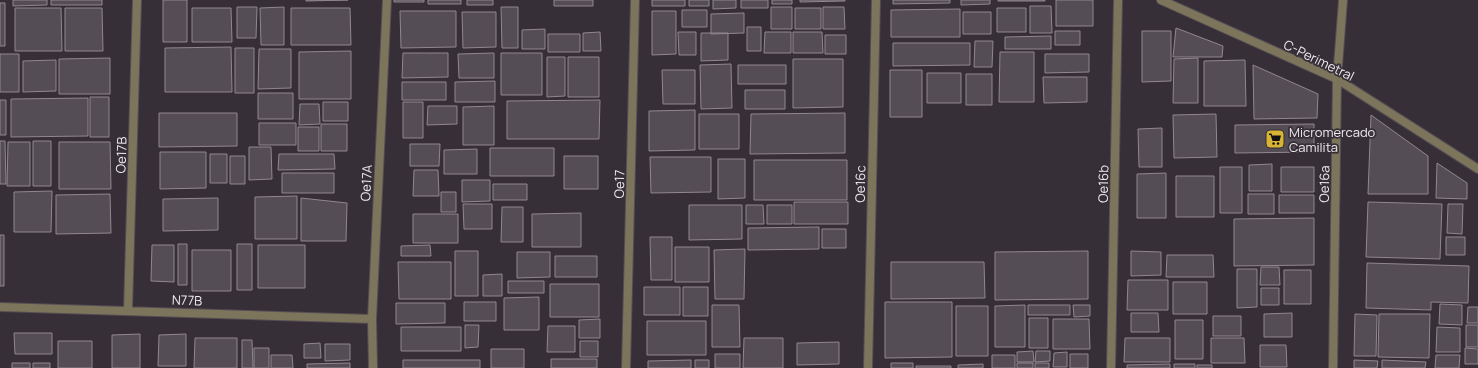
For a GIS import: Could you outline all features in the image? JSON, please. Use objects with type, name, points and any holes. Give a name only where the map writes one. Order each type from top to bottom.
[{"type":"street","name":"Oe17B","points":[[128,310],[137,0]]},
{"type":"street","name":"Oe17A","points":[[373,368],[372,319],[386,0]]},
{"type":"street","name":"Oe17","points":[[626,368],[635,0]]},
{"type":"street","name":"Oe16c","points":[[868,368],[876,0]]},
{"type":"street","name":"Oe16b","points":[[1111,368],[1118,0]]},
{"type":"street","name":"C-Perimetral","points":[[1161,0],[1337,80],[1478,169]]},
{"type":"street","name":"Oe16a","points":[[1333,368],[1337,80],[1343,0]]},
{"type":"street","name":"N77B","points":[[0,307],[372,319]]},
{"type":"building","points":[[13,0],[47,0],[47,5],[13,6]]},
{"type":"building","points":[[51,0],[102,0],[102,5],[51,5]]},
{"type":"building","points":[[163,0],[187,0],[187,42],[163,42]]},
{"type":"building","points":[[306,0],[348,0],[306,1]]},
{"type":"building","points":[[394,0],[424,0],[424,2],[394,2]]},
{"type":"building","points":[[428,0],[461,0],[461,4],[428,4]]},
{"type":"building","points":[[467,0],[493,0],[493,5],[467,5]]},
{"type":"building","points":[[554,0],[593,0],[593,6],[554,6]]},
{"type":"building","points":[[652,0],[685,0],[685,6],[652,6]]},
{"type":"building","points":[[689,0],[709,0],[709,6],[689,6]]},
{"type":"building","points":[[713,0],[736,0],[736,8],[713,9]]},
{"type":"building","points":[[741,0],[768,0],[768,8],[741,8]]},
{"type":"building","points":[[772,0],[792,0],[792,4],[772,4]]},
{"type":"building","points":[[800,0],[845,0],[845,1],[800,2]]},
{"type":"building","points":[[893,0],[950,0],[950,3],[893,4]]},
{"type":"building","points":[[961,0],[990,0],[990,4],[961,5]]},
{"type":"building","points":[[1045,0],[1045,1],[998,1]]},
{"type":"building","points":[[1056,0],[1093,0],[1093,26],[1056,26]]},
{"type":"building","points":[[0,3],[5,3],[5,46],[0,46]]},
{"type":"building","points":[[1030,6],[1051,6],[1052,33],[1030,33]]},
{"type":"building","points":[[237,7],[257,7],[256,38],[237,38]]},
{"type":"building","points":[[284,7],[284,45],[261,45],[260,8]]},
{"type":"building","points":[[501,7],[518,7],[518,48],[502,48]]},
{"type":"building","points":[[771,7],[792,7],[792,29],[771,29]]},
{"type":"building","points":[[823,7],[844,7],[845,29],[823,29]]},
{"type":"building","points":[[15,8],[61,8],[62,51],[15,51]]},
{"type":"building","points":[[65,8],[102,8],[103,51],[65,51]]},
{"type":"building","points":[[192,8],[231,8],[232,42],[192,42]]},
{"type":"building","points":[[291,8],[350,8],[351,45],[291,45]]},
{"type":"building","points":[[795,8],[821,8],[821,29],[795,29]]},
{"type":"building","points":[[997,8],[1026,8],[1026,32],[997,32]]},
{"type":"building","points":[[960,9],[960,37],[891,37],[891,10]]},
{"type":"building","points":[[682,10],[707,10],[707,27],[682,27]]},
{"type":"building","points":[[400,11],[456,11],[456,47],[401,48]]},
{"type":"building","points":[[652,11],[676,11],[676,54],[652,55]]},
{"type":"building","points":[[462,12],[496,12],[496,47],[463,48]]},
{"type":"building","points":[[963,12],[991,12],[991,34],[963,34]]},
{"type":"building","points":[[744,13],[744,33],[711,34],[711,14]]},
{"type":"building","points":[[747,27],[761,27],[761,51],[747,51]]},
{"type":"building","points":[[1176,28],[1223,46],[1222,57],[1173,57]]},
{"type":"building","points":[[545,29],[545,49],[522,49],[522,30]]},
{"type":"building","points":[[1055,31],[1080,31],[1080,45],[1055,45]]},
{"type":"building","points":[[1142,31],[1171,31],[1171,81],[1142,82]]},
{"type":"building","points":[[600,32],[601,51],[583,51],[583,33]]},
{"type":"building","points":[[678,32],[696,32],[696,55],[679,55]]},
{"type":"building","points":[[765,32],[791,32],[791,53],[764,53]]},
{"type":"building","points":[[793,32],[822,32],[823,53],[793,53]]},
{"type":"building","points":[[701,33],[728,33],[728,60],[701,61]]},
{"type":"building","points":[[548,34],[580,34],[580,52],[548,52]]},
{"type":"building","points":[[825,35],[846,35],[846,54],[825,54]]},
{"type":"building","points":[[1051,36],[1051,49],[1005,49],[1005,37]]},
{"type":"building","points":[[975,41],[993,41],[992,67],[974,67]]},
{"type":"building","points":[[893,43],[970,43],[970,65],[893,66]]},
{"type":"building","points":[[231,47],[232,92],[165,92],[165,48]]},
{"type":"building","points":[[235,48],[254,48],[254,93],[235,93]]},
{"type":"building","points":[[259,49],[291,49],[291,88],[258,89]]},
{"type":"building","points":[[351,51],[351,99],[299,99],[299,52]]},
{"type":"building","points":[[1000,52],[1034,52],[1034,102],[999,102]]},
{"type":"building","points":[[403,53],[448,53],[448,77],[402,78]]},
{"type":"building","points":[[494,53],[494,78],[459,78],[458,54]]},
{"type":"building","points":[[501,53],[542,53],[542,95],[501,95]]},
{"type":"building","points":[[0,54],[19,54],[19,92],[0,92]]},
{"type":"building","points":[[1045,54],[1089,54],[1089,72],[1045,73]]},
{"type":"building","points":[[547,57],[565,57],[565,96],[547,97]]},
{"type":"building","points":[[568,57],[599,57],[599,97],[568,97]]},
{"type":"building","points":[[110,58],[110,94],[59,94],[59,59]]},
{"type":"building","points":[[1198,58],[1198,103],[1173,103],[1174,59]]},
{"type":"building","points":[[793,59],[843,59],[843,107],[793,108]]},
{"type":"building","points":[[56,60],[56,91],[23,92],[23,61]]},
{"type":"building","points":[[1245,60],[1246,106],[1204,106],[1204,61]]},
{"type":"building","points":[[731,64],[732,108],[701,109],[700,65]]},
{"type":"building","points":[[738,65],[786,65],[786,84],[738,84]]},
{"type":"building","points":[[1253,65],[1318,94],[1317,118],[1254,119]]},
{"type":"building","points":[[662,70],[695,70],[695,104],[663,104]]},
{"type":"building","points":[[890,70],[922,70],[922,117],[890,117]]},
{"type":"building","points":[[927,73],[961,73],[961,103],[927,103]]},
{"type":"building","points":[[966,74],[992,74],[992,105],[966,105]]},
{"type":"building","points":[[1043,77],[1087,77],[1087,102],[1044,103]]},
{"type":"building","points":[[495,81],[495,102],[455,102],[455,82]]},
{"type":"building","points":[[402,82],[446,82],[446,100],[402,100]]},
{"type":"building","points":[[745,90],[785,90],[785,109],[745,109]]},
{"type":"building","points":[[258,93],[293,93],[293,119],[258,119]]},
{"type":"building","points":[[90,97],[109,97],[109,137],[90,137]]},
{"type":"building","points":[[88,98],[88,136],[11,137],[11,99]]},
{"type":"building","points":[[0,100],[6,100],[6,135],[0,135]]},
{"type":"building","points":[[600,100],[599,139],[507,139],[507,101]]},
{"type":"building","points":[[323,102],[348,102],[348,121],[323,121]]},
{"type":"building","points":[[403,102],[423,102],[423,138],[403,138]]},
{"type":"building","points":[[300,104],[319,104],[320,124],[299,125]]},
{"type":"building","points":[[428,106],[457,106],[457,124],[427,125]]},
{"type":"building","points":[[494,106],[494,145],[463,145],[463,107]]},
{"type":"building","points":[[695,110],[695,150],[649,151],[649,111]]},
{"type":"building","points":[[159,113],[237,113],[237,146],[159,147]]},
{"type":"building","points":[[845,113],[845,153],[750,154],[751,114]]},
{"type":"building","points":[[699,114],[739,114],[739,149],[699,149]]},
{"type":"building","points":[[1216,114],[1217,157],[1174,158],[1173,115]]},
{"type":"building","points":[[1371,115],[1428,156],[1428,194],[1368,194]]},
{"type":"building","points":[[259,123],[296,123],[296,145],[259,145]]},
{"type":"building","points":[[321,124],[347,124],[347,151],[321,151]]},
{"type":"building","name":"Micromercado Camilita","points":[[1314,124],[1314,152],[1235,153],[1235,125]]},
{"type":"building","points":[[298,127],[319,127],[319,151],[298,151]]},
{"type":"building","points":[[1162,128],[1162,167],[1139,167],[1138,129]]},
{"type":"building","points":[[0,141],[5,141],[6,184],[0,184]]},
{"type":"building","points":[[33,141],[51,141],[51,186],[33,186]]},
{"type":"building","points":[[8,142],[30,142],[30,186],[7,186]]},
{"type":"building","points":[[59,142],[110,142],[111,189],[59,189]]},
{"type":"building","points":[[410,144],[440,144],[439,166],[410,166]]},
{"type":"building","points":[[249,147],[271,147],[272,179],[249,180]]},
{"type":"building","points":[[490,148],[554,148],[554,176],[490,176]]},
{"type":"building","points":[[477,149],[477,174],[444,174],[444,150]]},
{"type":"building","points":[[160,152],[206,152],[206,188],[160,189]]},
{"type":"building","points":[[210,154],[227,154],[227,183],[210,183]]},
{"type":"building","points":[[279,154],[334,154],[335,169],[278,170]]},
{"type":"building","points":[[230,156],[245,156],[245,184],[230,184]]},
{"type":"building","points":[[564,156],[598,156],[598,189],[564,189]]},
{"type":"building","points":[[650,157],[711,157],[711,192],[651,193]]},
{"type":"building","points":[[718,159],[745,159],[745,198],[718,199]]},
{"type":"building","points":[[754,160],[847,160],[847,200],[754,200]]},
{"type":"building","points":[[1437,163],[1467,183],[1467,199],[1436,198]]},
{"type":"building","points":[[1272,164],[1272,191],[1249,191],[1249,165]]},
{"type":"building","points":[[1220,167],[1242,167],[1242,213],[1220,213]]},
{"type":"building","points":[[1281,167],[1314,167],[1314,192],[1281,192]]},
{"type":"building","points":[[414,170],[438,170],[439,196],[413,196]]},
{"type":"building","points":[[282,173],[334,173],[334,193],[282,193]]},
{"type":"building","points":[[1166,173],[1166,218],[1137,218],[1137,174]]},
{"type":"building","points":[[1176,176],[1214,176],[1214,217],[1176,217]]},
{"type":"building","points":[[462,180],[490,180],[490,201],[462,202]]},
{"type":"building","points":[[493,184],[527,184],[527,200],[493,200]]},
{"type":"building","points":[[52,191],[51,232],[14,232],[14,192]]},
{"type":"building","points":[[441,192],[456,192],[456,212],[441,212]]},
{"type":"building","points":[[110,194],[111,233],[56,234],[56,195]]},
{"type":"building","points":[[1248,194],[1274,194],[1274,214],[1248,214]]},
{"type":"building","points":[[1279,195],[1314,195],[1314,213],[1279,213]]},
{"type":"building","points":[[297,196],[297,239],[255,239],[255,197]]},
{"type":"building","points":[[218,198],[218,230],[163,231],[163,199]]},
{"type":"building","points":[[301,198],[347,203],[346,241],[301,241]]},
{"type":"building","points":[[794,202],[848,202],[848,224],[794,224]]},
{"type":"building","points":[[1368,202],[1442,204],[1440,259],[1366,257]]},
{"type":"building","points":[[463,204],[492,204],[492,229],[464,229]]},
{"type":"building","points":[[1448,204],[1463,204],[1462,234],[1447,233]]},
{"type":"building","points":[[689,205],[742,205],[742,239],[689,240]]},
{"type":"building","points":[[746,205],[763,205],[764,224],[746,224]]},
{"type":"building","points":[[767,205],[792,205],[792,224],[767,224]]},
{"type":"building","points":[[502,207],[523,207],[523,242],[501,242]]},
{"type":"building","points":[[581,213],[581,247],[532,247],[532,214]]},
{"type":"building","points":[[413,214],[458,214],[458,243],[413,243]]},
{"type":"building","points":[[1314,218],[1314,265],[1234,266],[1234,219]]},
{"type":"building","points":[[819,227],[819,249],[748,250],[748,228]]},
{"type":"building","points":[[822,229],[846,229],[846,248],[822,248]]},
{"type":"building","points":[[0,235],[4,235],[4,286],[0,286]]},
{"type":"building","points":[[650,237],[672,237],[672,280],[651,280]]},
{"type":"building","points":[[1446,237],[1465,237],[1465,255],[1446,255]]},
{"type":"building","points":[[178,244],[187,244],[187,285],[178,285]]},
{"type":"building","points":[[237,244],[252,244],[252,290],[237,290]]},
{"type":"building","points":[[152,245],[174,245],[174,282],[151,281]]},
{"type":"building","points":[[258,245],[305,245],[305,288],[258,288]]},
{"type":"building","points":[[430,245],[431,256],[401,256],[401,246]]},
{"type":"building","points":[[675,247],[709,247],[709,282],[675,282]]},
{"type":"building","points":[[745,249],[744,299],[715,299],[714,250]]},
{"type":"building","points":[[192,250],[231,250],[231,291],[192,291]]},
{"type":"building","points":[[455,251],[478,251],[478,296],[455,296]]},
{"type":"building","points":[[1088,251],[1088,299],[995,300],[995,252]]},
{"type":"building","points":[[1131,251],[1161,252],[1161,275],[1131,276]]},
{"type":"building","points":[[517,252],[550,252],[550,277],[517,278]]},
{"type":"building","points":[[1167,255],[1213,255],[1214,277],[1166,277]]},
{"type":"building","points":[[555,256],[597,256],[597,277],[555,277]]},
{"type":"building","points":[[398,262],[451,262],[451,299],[399,299]]},
{"type":"building","points":[[891,262],[984,262],[985,298],[891,299]]},
{"type":"building","points":[[1367,263],[1469,266],[1468,303],[1431,302],[1431,310],[1366,308]]},
{"type":"building","points":[[1261,267],[1279,267],[1280,285],[1260,285]]},
{"type":"building","points":[[1237,269],[1257,269],[1257,307],[1237,308]]},
{"type":"building","points":[[1284,270],[1311,270],[1311,304],[1284,304]]},
{"type":"building","points":[[502,274],[502,296],[483,296],[483,275]]},
{"type":"building","points":[[1128,280],[1168,280],[1168,310],[1127,310]]},
{"type":"building","points":[[508,281],[544,281],[544,293],[508,293]]},
{"type":"building","points":[[1173,282],[1207,282],[1207,314],[1173,314]]},
{"type":"building","points":[[550,284],[599,284],[599,317],[550,317]]},
{"type":"building","points":[[644,287],[680,287],[680,315],[644,315]]},
{"type":"building","points":[[683,287],[708,287],[708,316],[683,316]]},
{"type":"building","points":[[1261,288],[1279,288],[1279,305],[1261,305]]},
{"type":"building","points":[[539,297],[539,330],[504,330],[504,298]]},
{"type":"building","points":[[464,302],[496,302],[496,321],[464,321]]},
{"type":"building","points":[[885,302],[952,302],[952,357],[885,358]]},
{"type":"building","points":[[396,303],[445,303],[445,323],[396,324]]},
{"type":"building","points":[[1440,304],[1462,305],[1462,325],[1439,324]]},
{"type":"building","points":[[712,305],[739,305],[740,347],[712,347]]},
{"type":"building","points":[[1025,305],[1025,347],[995,347],[995,306]]},
{"type":"building","points":[[1028,305],[1070,305],[1070,315],[1028,315]]},
{"type":"building","points":[[1073,305],[1090,305],[1090,316],[1074,317]]},
{"type":"building","points":[[956,306],[988,306],[988,356],[956,356]]},
{"type":"building","points":[[1468,307],[1478,307],[1478,323],[1467,323]]},
{"type":"building","points":[[1131,313],[1158,313],[1159,332],[1131,332]]},
{"type":"building","points":[[1292,313],[1292,337],[1264,337],[1264,314]]},
{"type":"building","points":[[1355,314],[1377,315],[1376,356],[1354,356]]},
{"type":"building","points":[[1379,314],[1430,314],[1429,358],[1378,357]]},
{"type":"building","points":[[1213,316],[1241,316],[1241,336],[1213,336]]},
{"type":"building","points":[[1029,318],[1048,318],[1048,348],[1029,348]]},
{"type":"building","points":[[600,319],[600,338],[579,338],[579,320]]},
{"type":"building","points":[[1053,319],[1089,319],[1090,349],[1053,349]]},
{"type":"building","points":[[1175,320],[1203,320],[1203,359],[1175,359]]},
{"type":"building","points":[[647,321],[706,321],[706,355],[647,355]]},
{"type":"building","points":[[465,325],[479,325],[478,347],[465,348]]},
{"type":"building","points":[[1466,325],[1478,325],[1478,347],[1466,347]]},
{"type":"building","points":[[548,326],[575,326],[575,352],[547,352]]},
{"type":"building","points":[[401,327],[461,327],[461,351],[401,351]]},
{"type":"building","points":[[1437,327],[1460,328],[1460,352],[1436,352]]},
{"type":"building","points":[[14,333],[52,333],[52,354],[15,354]]},
{"type":"building","points":[[140,334],[140,368],[112,368],[112,335]]},
{"type":"building","points":[[186,334],[186,366],[158,366],[159,335]]},
{"type":"building","points":[[195,338],[237,338],[237,368],[194,368]]},
{"type":"building","points":[[744,338],[783,338],[783,368],[743,368]]},
{"type":"building","points":[[1125,338],[1170,338],[1170,362],[1124,362]]},
{"type":"building","points":[[1211,338],[1244,338],[1245,363],[1211,363]]},
{"type":"building","points":[[242,340],[252,340],[253,368],[242,368]]},
{"type":"building","points":[[58,341],[92,341],[92,368],[58,368]]},
{"type":"building","points":[[580,341],[598,341],[598,357],[580,357]]},
{"type":"building","points":[[839,342],[839,364],[797,365],[797,343]]},
{"type":"building","points":[[320,343],[321,358],[304,358],[304,344]]},
{"type":"building","points":[[325,344],[350,344],[350,360],[325,361]]},
{"type":"building","points":[[1260,345],[1286,345],[1287,367],[1260,367]]},
{"type":"building","points":[[254,348],[269,348],[269,368],[254,368]]},
{"type":"building","points":[[1465,348],[1478,349],[1478,364],[1465,364]]},
{"type":"building","points":[[491,349],[524,349],[524,368],[491,368]]},
{"type":"building","points":[[1033,351],[1034,362],[1017,362],[1017,352]]},
{"type":"building","points":[[1036,351],[1050,351],[1050,361],[1035,362]]},
{"type":"building","points":[[1067,352],[1067,367],[1053,367],[1054,353]]},
{"type":"building","points":[[715,354],[740,354],[740,368],[715,368]]},
{"type":"building","points":[[1070,354],[1088,354],[1088,368],[1070,368]]},
{"type":"building","points":[[271,355],[292,355],[293,368],[271,368]]},
{"type":"building","points":[[992,355],[1015,355],[1015,368],[992,368]]},
{"type":"building","points":[[1436,355],[1460,355],[1459,368],[1435,368]]},
{"type":"building","points":[[551,359],[597,359],[597,368],[551,368]]},
{"type":"building","points":[[403,360],[480,360],[480,368],[403,368]]},
{"type":"building","points":[[691,360],[691,368],[648,368],[648,361]]},
{"type":"building","points":[[695,360],[709,360],[709,368],[695,368]]},
{"type":"building","points":[[1354,360],[1378,361],[1377,368],[1354,368]]},
{"type":"building","points":[[1382,360],[1426,362],[1425,368],[1382,368]]},
{"type":"building","points":[[12,363],[30,363],[30,368],[12,368]]},
{"type":"building","points":[[33,363],[50,363],[50,368],[33,368]]},
{"type":"building","points":[[350,363],[350,368],[307,368],[307,364]]},
{"type":"building","points":[[891,363],[913,363],[913,368],[891,368]]},
{"type":"building","points":[[1017,363],[1033,363],[1033,368],[1017,368]]},
{"type":"building","points":[[1035,363],[1049,363],[1049,368],[1035,368]]},
{"type":"building","points":[[983,364],[983,368],[958,368],[958,365]]},
{"type":"building","points":[[1170,364],[1170,368],[1127,368],[1127,365]]},
{"type":"building","points":[[1174,364],[1195,364],[1195,368],[1174,368]]},
{"type":"building","points":[[1197,365],[1212,365],[1212,368],[1197,368]]},
{"type":"building","points":[[916,366],[951,366],[951,368],[916,368]]},
{"type":"place","name":"Micromercado Camilita","points":[[1275,139]]}]
